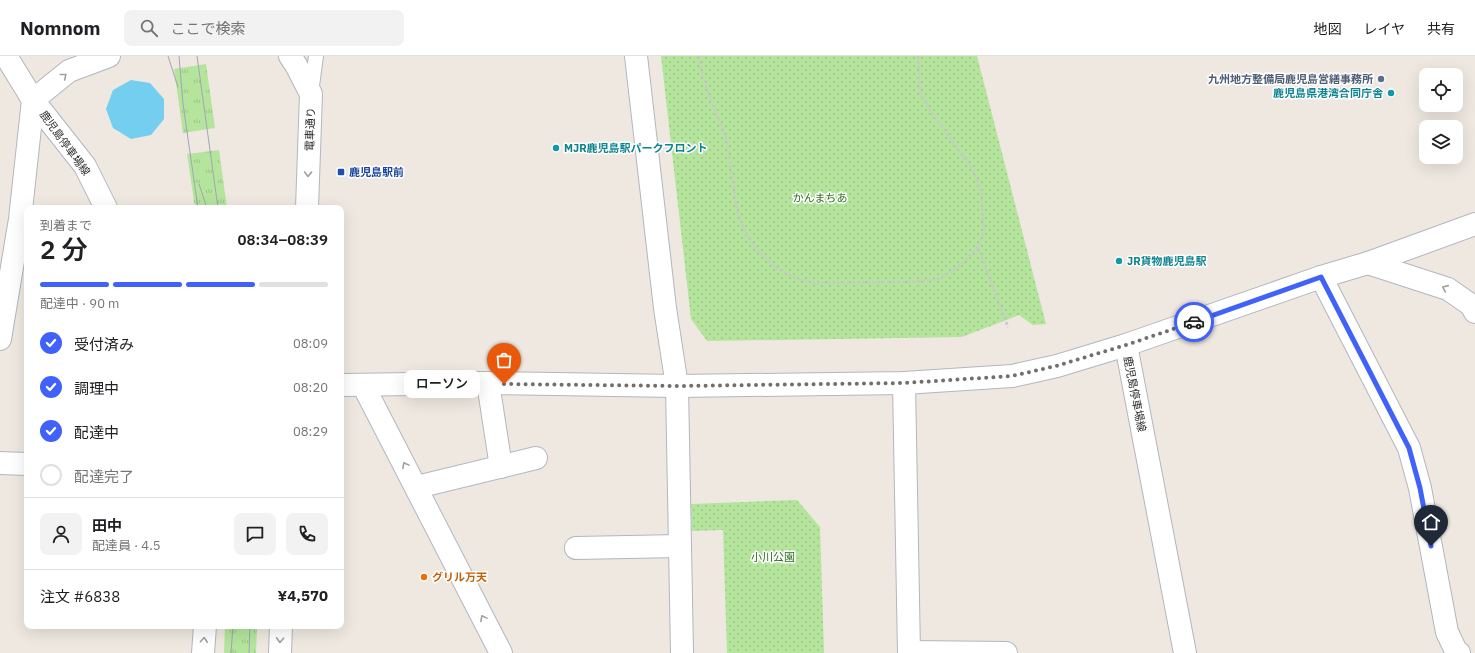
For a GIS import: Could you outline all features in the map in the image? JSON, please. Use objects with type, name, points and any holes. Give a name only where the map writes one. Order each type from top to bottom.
[{"type":"street","name":"鹿児島停車場線","points":[[6,56],[34,100],[85,166],[104,205]]},
{"type":"street","points":[[0,339],[20,219],[34,100],[69,71],[109,56]]},
{"type":"street","name":"電車通り","points":[[290,56],[311,94],[307,205]]},
{"type":"street","points":[[636,56],[665,308],[678,386],[682,653]]},
{"type":"street","points":[[1126,345],[1321,277],[1368,263],[1475,224]]},
{"type":"street","points":[[1368,263],[1448,289],[1471,305],[1475,312]]},
{"type":"street","points":[[1321,277],[1409,448],[1420,488],[1447,632],[1456,651],[1459,653]]},
{"type":"street","name":"鹿児島停車場線","points":[[344,385],[488,383],[678,386],[904,383],[1012,376],[1056,366],[1126,345],[1185,653]]},
{"type":"street","points":[[488,383],[501,467]]},
{"type":"street","points":[[904,383],[909,653],[1006,653]]},
{"type":"street","points":[[363,385],[501,653]]},
{"type":"street","points":[[416,487],[536,458]]},
{"type":"street","points":[[0,462],[24,464]]},
{"type":"street","points":[[576,548],[680,546]]},
{"type":"street","points":[[203,653],[205,629]]},
{"type":"street","points":[[280,653],[281,629]]},
{"type":"lane","points":[[311,94],[316,56]]},
{"type":"path","points":[[699,56],[700,66],[707,90],[727,140],[737,210],[746,234],[759,252],[775,267],[795,278],[813,283],[910,282],[940,279],[962,264],[978,246],[984,231],[981,190],[973,170],[931,112],[920,92],[918,56]]},
{"type":"path","points":[[978,246],[1008,328]]},
{"type":"green space","name":"かんまちあ","points":[[661,56],[977,56],[1046,324],[1033,325],[1019,315],[962,337],[707,341],[691,319]]},
{"type":"green space","points":[[206,64],[215,128],[183,133],[174,69]]},
{"type":"green space","points":[[219,150],[227,205],[195,205],[187,154]]},
{"type":"green space","name":"小川公園","points":[[797,500],[820,527],[824,653],[727,653],[723,530],[692,531],[691,504]]},
{"type":"green space","points":[[225,629],[257,629],[256,653],[224,653]]},
{"type":"water","points":[[131,80],[150,83],[164,99],[164,119],[151,135],[131,139],[113,128],[106,109],[113,90]]},
{"type":"tram line","points":[[168,56],[178,87]]},
{"type":"tram line","points":[[179,56],[183,104],[198,205]]},
{"type":"tram line","points":[[197,56],[218,205]]},
{"type":"tram line","points":[[199,184],[206,205]]},
{"type":"tram line","points":[[231,653],[233,629]]},
{"type":"tram line","points":[[249,653],[250,629]]},
{"type":"way so far","points":[[504,384],[678,386],[904,383],[1012,376],[1056,366],[1126,345],[1194,322]]},
{"type":"place","name":"九州地方整備局鹿児島営繕事務所","points":[[1381,79]]},
{"type":"place","name":"鹿児島県港湾合同庁舎","points":[[1391,93]]},
{"type":"place","name":"MJR鹿児島駅パークフロント","points":[[556,148]]},
{"type":"place","name":"鹿児島駅前","points":[[341,172]]},
{"type":"place","name":"JR貨物鹿児島駅","points":[[1119,261]]},
{"type":"place","name":"ローソン","points":[[504,384]]},
{"type":"place","name":"グリル万天","points":[[424,577]]},
{"type":"route","points":[[1194,322],[1321,277],[1409,448],[1420,488],[1431,546]]}]
